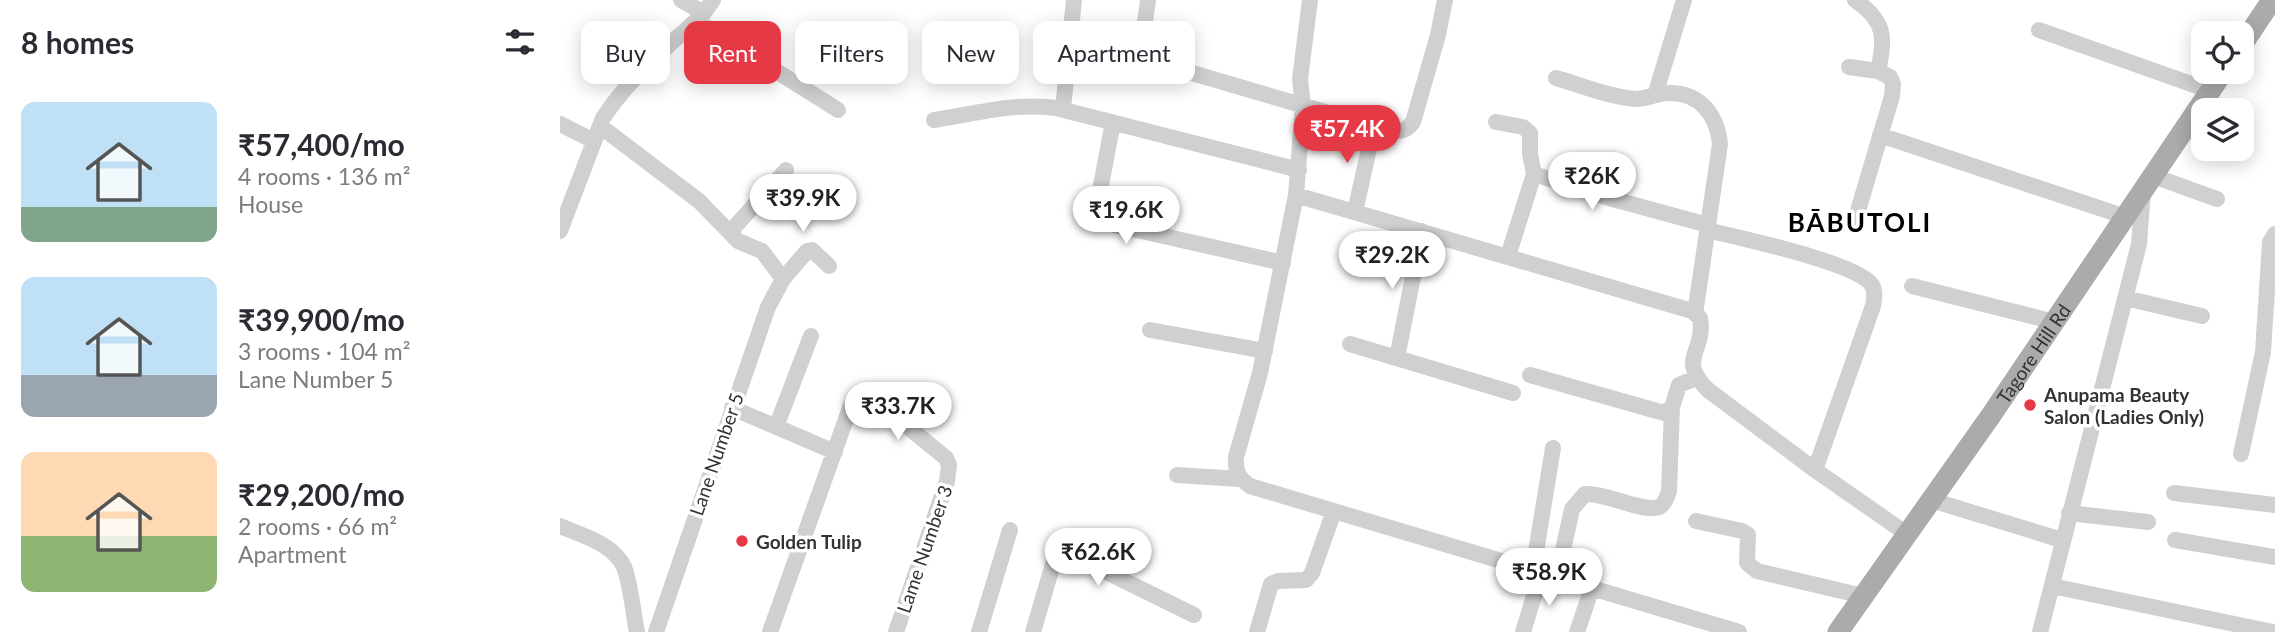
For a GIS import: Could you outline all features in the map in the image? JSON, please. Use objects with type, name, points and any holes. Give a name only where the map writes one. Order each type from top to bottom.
[{"type":"main road","points":[[2254,27],[2272,0]]},
{"type":"main road","name":"Tagore Hill Rd","points":[[1838,632],[2055,322],[2216,84]]},
{"type":"street","points":[[681,0],[704,11],[838,110]]},
{"type":"street","points":[[1063,109],[1074,0]]},
{"type":"street","points":[[1148,0],[1144,41],[1146,52],[1158,63],[1400,132],[1413,122],[1438,35],[1445,0]]},
{"type":"street","points":[[1310,0],[1300,79],[1304,106],[1296,195],[1265,351],[1236,457],[1235,469],[1240,479],[1250,486],[1739,632]]},
{"type":"street","points":[[1655,95],[1684,0]]},
{"type":"street","points":[[1855,0],[1876,18],[1883,35],[1878,71]]},
{"type":"street","points":[[560,231],[565,204],[597,134],[626,85],[704,11]]},
{"type":"street","points":[[2039,30],[2211,91]]},
{"type":"street","points":[[1849,67],[1878,71],[1890,77],[1893,84],[1892,96],[1855,221]]},
{"type":"street","points":[[1556,78],[1625,97],[1682,94],[1709,111],[1718,126],[1720,144],[1695,314]]},
{"type":"street","points":[[934,120],[1037,105],[1063,109],[1299,170]]},
{"type":"street","points":[[1113,122],[1098,201],[1098,211],[1103,219],[1115,225],[1283,263]]},
{"type":"street","points":[[1496,122],[1522,127],[1530,133],[1534,174],[1508,256]]},
{"type":"street","points":[[560,124],[597,134],[684,188],[745,245],[762,251],[783,279]]},
{"type":"street","points":[[1355,212],[1374,126]]},
{"type":"street","points":[[1880,135],[2126,217]]},
{"type":"street","points":[[730,232],[786,170]]},
{"type":"street","points":[[1534,174],[1831,263],[1866,280],[1872,286],[1875,295],[1873,306],[1815,470]]},
{"type":"street","points":[[2040,632],[2139,244],[2148,183],[2217,199]]},
{"type":"street","points":[[1296,195],[1508,256],[1695,314],[1700,318],[1702,330],[1693,362],[1696,377],[1709,390],[1815,470],[1907,534]]},
{"type":"street","points":[[1397,358],[1422,231]]},
{"type":"street","points":[[2241,454],[2267,365],[2264,337],[2270,242],[2275,234]]},
{"type":"street","name":"Lane Number 5","points":[[656,632],[761,322],[783,279],[807,251],[817,253],[829,266]]},
{"type":"street","points":[[1912,286],[2055,322]]},
{"type":"street","points":[[2125,298],[2202,316]]},
{"type":"street","points":[[1150,330],[1265,351]]},
{"type":"street","points":[[776,427],[811,336]]},
{"type":"street","points":[[1350,344],[1513,393]]},
{"type":"street","points":[[1530,374],[1655,412],[1664,413],[1672,407]]},
{"type":"street","points":[[1557,578],[1572,509],[1585,494],[1596,493],[1645,508],[1658,508],[1665,503],[1669,491],[1672,407],[1679,385],[1696,377]]},
{"type":"street","name":"Lame Number 3","points":[[835,452],[851,405],[857,397],[866,395],[946,458],[949,465],[947,481],[896,632]]},
{"type":"street","points":[[732,408],[835,452],[770,632]]},
{"type":"street","points":[[1523,632],[1537,572],[1553,448]]},
{"type":"street","points":[[1177,475],[1240,479]]},
{"type":"street","points":[[2174,493],[2275,505]]},
{"type":"street","points":[[1931,500],[2062,540]]},
{"type":"street","points":[[1257,632],[1272,584],[1278,581],[1306,580],[1311,573],[1334,511]]},
{"type":"street","points":[[2069,513],[2148,522]]},
{"type":"street","points":[[1696,521],[1742,531],[1748,535],[1747,563],[1757,571],[1863,596]]},
{"type":"street","points":[[560,526],[596,541],[612,552],[623,566],[637,632]]},
{"type":"street","points":[[979,632],[1010,530]]},
{"type":"street","points":[[2175,540],[2275,557]]},
{"type":"street","points":[[1033,632],[1053,564],[1059,557],[1067,555],[1194,615]]},
{"type":"street","points":[[2052,586],[2273,632]]},
{"type":"street","points":[[1577,632],[1592,588]]},
{"type":"place","name":"Anupama Beauty Salon (Ladies Only)","points":[[2030,405]]},
{"type":"place","name":"Golden Tulip","points":[[742,541]]},
{"type":"district","name":"BĀBUTOLI","points":[[1860,222]]}]
